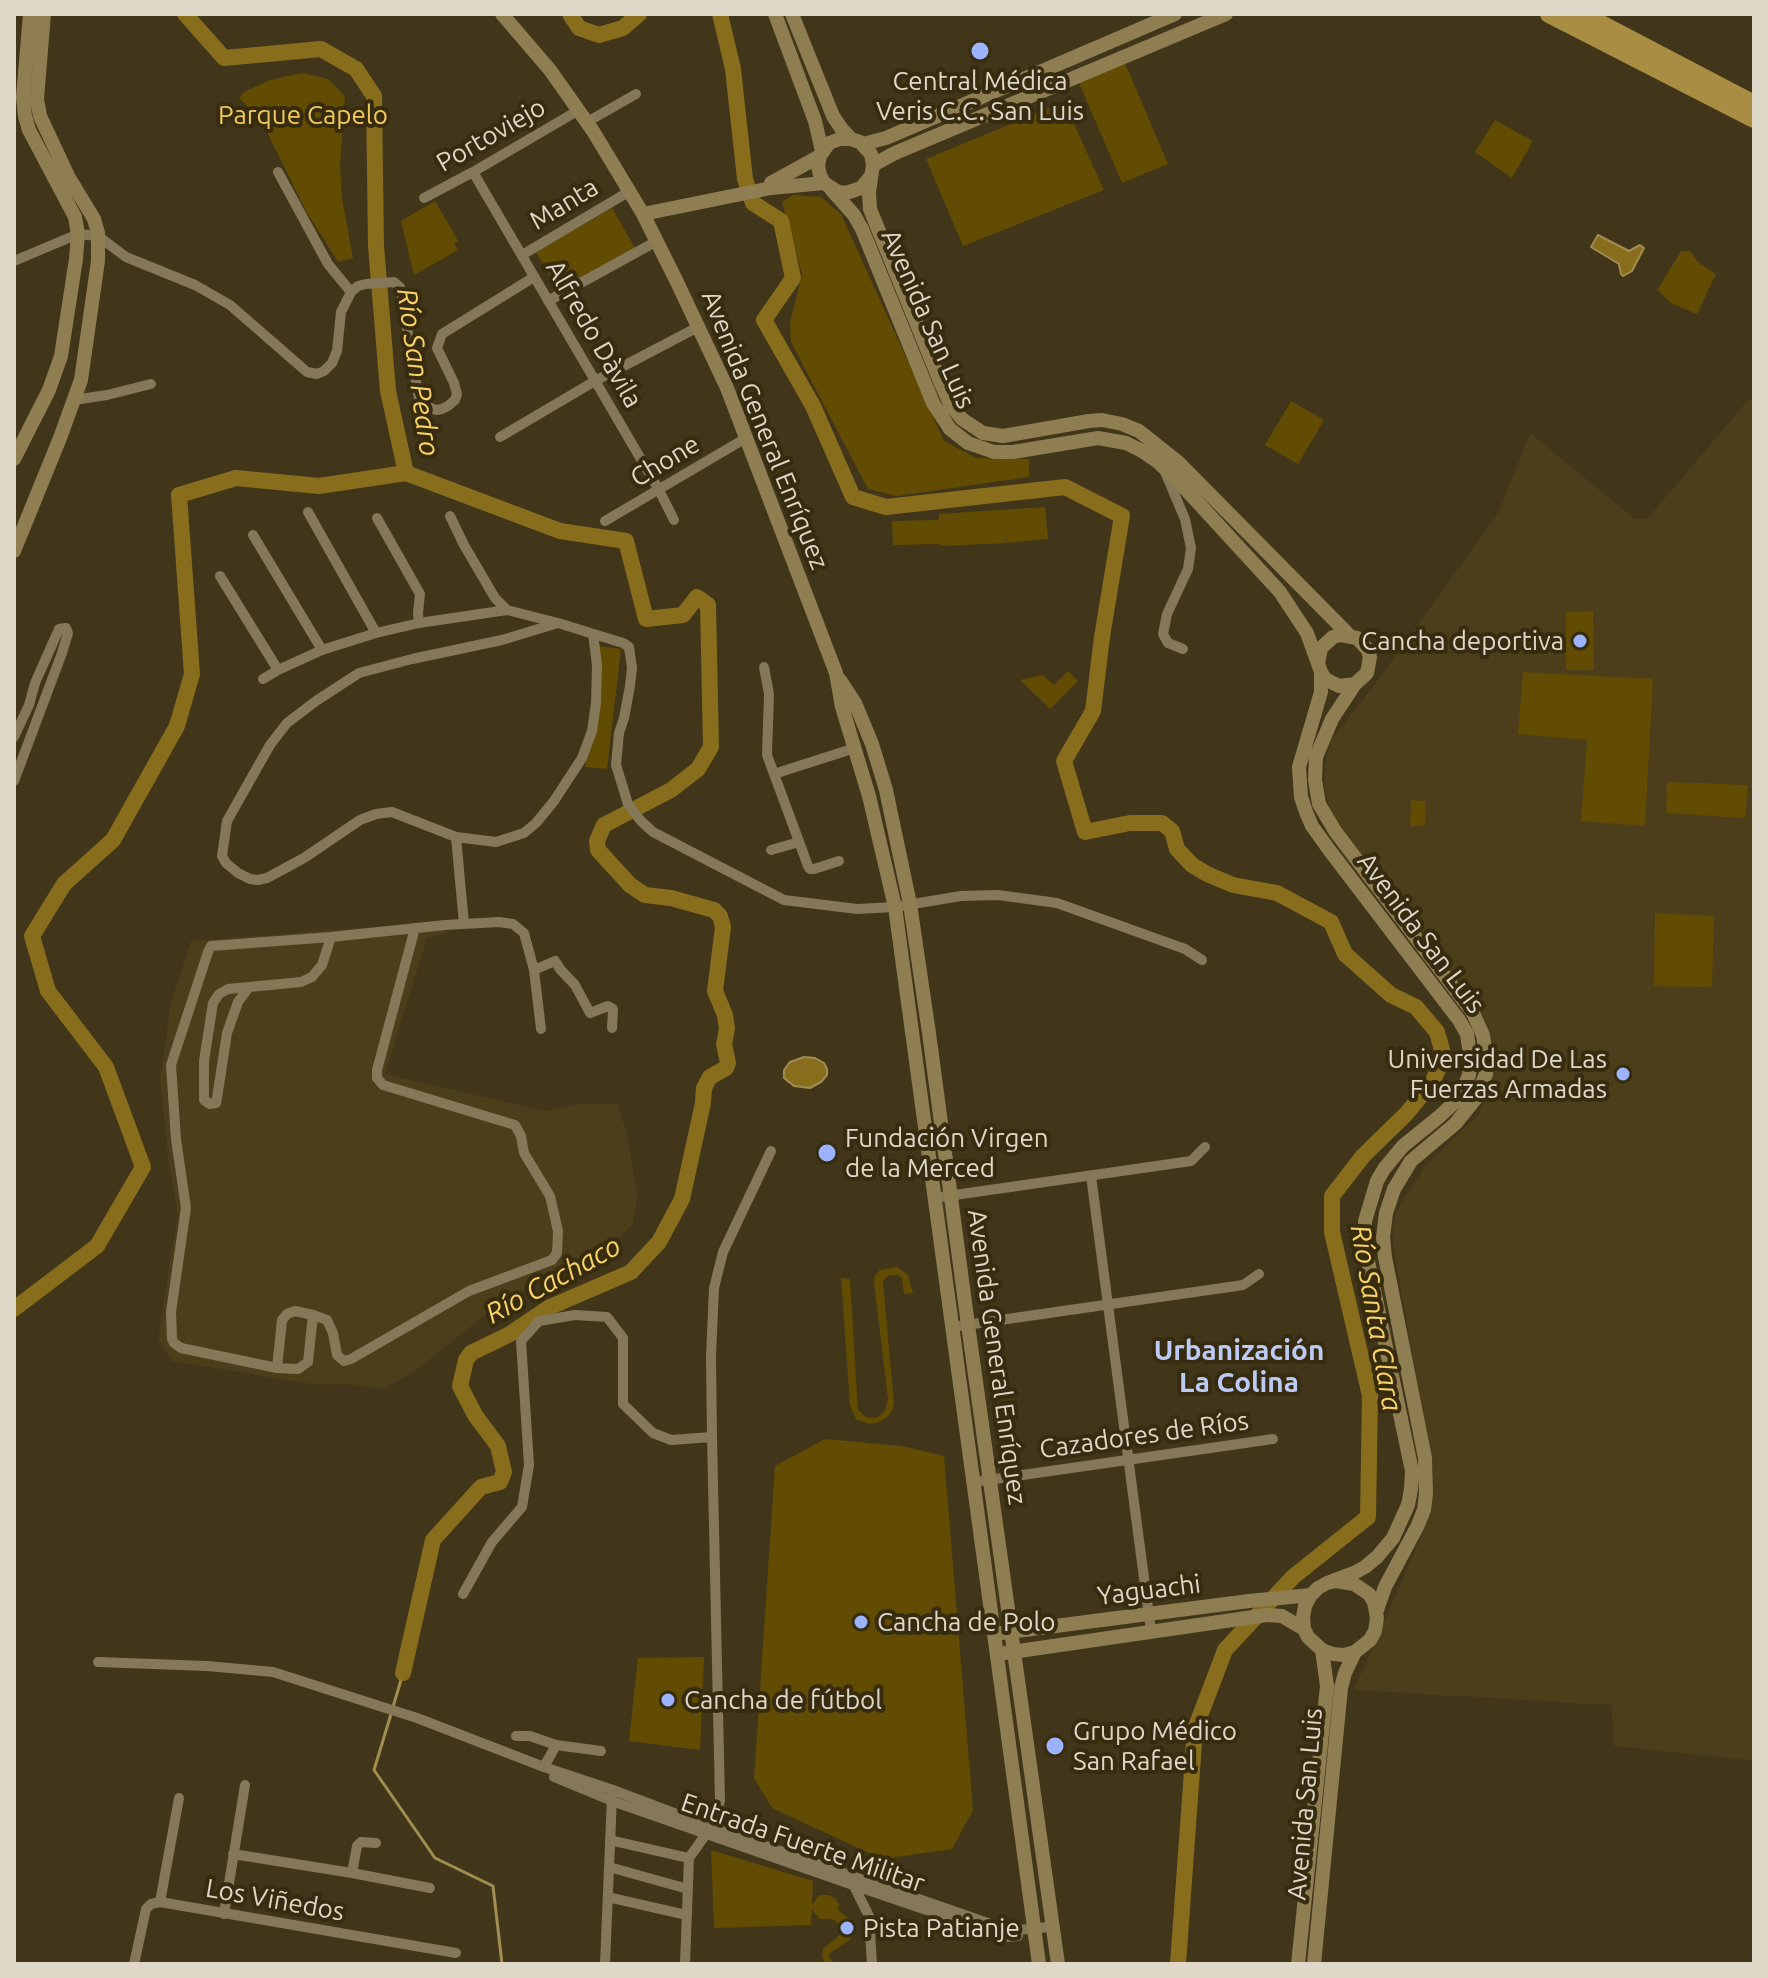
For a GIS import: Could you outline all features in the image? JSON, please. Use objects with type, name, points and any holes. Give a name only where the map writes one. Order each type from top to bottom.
[{"type":"highway","points":[[1549,14],[1754,119]]},
{"type":"highway","points":[[1582,14],[1754,104]]},
{"type":"street","points":[[14,459],[49,390],[61,356],[78,234],[75,217],[20,116],[30,14]]},
{"type":"street","points":[[14,551],[74,400],[85,358],[98,261],[94,219],[68,176],[40,116],[37,99],[44,14]]},
{"type":"street","name":"Avenida General Enríquez","points":[[502,14],[550,70],[583,116],[643,214],[700,326],[727,388],[836,673],[842,707],[869,796],[897,880],[910,904],[1058,1964]]},
{"type":"street","points":[[775,14],[815,121],[821,154]]},
{"type":"street","points":[[792,14],[833,116],[841,128],[871,154],[872,171]]},
{"type":"street","points":[[828,186],[818,166],[821,154],[829,143],[840,139],[857,142],[886,138],[1175,14]]},
{"type":"street","points":[[643,214],[784,186],[828,186],[846,193],[854,192],[861,188],[872,171],[895,153],[1224,14]]},
{"type":"street","name":"Portoviejo","points":[[424,198],[583,116],[636,94]]},
{"type":"street","points":[[958,107],[964,123]]},
{"type":"street","points":[[757,190],[821,154]]},
{"type":"street","name":"Avenida San Luis","points":[[872,171],[868,200],[870,209],[933,403],[950,429],[981,449],[1003,453],[1098,438],[1126,443],[1162,466],[1180,483],[1280,592],[1301,621],[1319,668],[1321,692],[1299,767],[1301,797],[1306,812],[1321,839],[1467,1034],[1471,1061],[1460,1097],[1403,1146],[1377,1181],[1365,1221],[1365,1247],[1412,1471],[1408,1505],[1393,1538],[1377,1557],[1356,1572],[1327,1583]]},
{"type":"street","points":[[278,172],[328,264],[351,292]]},
{"type":"street","name":"Alfredo Dàvila","points":[[473,172],[674,520]]},
{"type":"street","name":"Avenida San Luis","points":[[828,186],[858,222],[951,406],[968,424],[983,433],[1003,436],[1102,420],[1139,431],[1178,462],[1349,635]]},
{"type":"street","name":"Manta","points":[[522,255],[630,191]]},
{"type":"street","points":[[14,261],[78,234],[98,236],[126,257],[195,285],[230,305],[307,372],[317,374],[332,363],[337,351],[341,312],[351,292],[366,284],[394,282],[400,287],[419,399],[436,410],[455,400],[457,394],[437,348],[442,334],[534,277]]},
{"type":"street","points":[[548,301],[657,241]]},
{"type":"street","points":[[500,437],[595,381],[700,326]]},
{"type":"street","points":[[74,400],[151,384]]},
{"type":"street","name":"Chone","points":[[605,521],[746,438]]},
{"type":"street","points":[[1162,466],[1185,519],[1191,548],[1188,569],[1167,614],[1163,634],[1168,643],[1183,649]]},
{"type":"street","points":[[308,512],[376,633]]},
{"type":"street","points":[[450,516],[495,598],[507,610]]},
{"type":"street","points":[[377,518],[420,594],[419,623]]},
{"type":"street","points":[[253,535],[322,650]]},
{"type":"street","points":[[220,576],[278,670]]},
{"type":"street","points":[[263,679],[322,650],[419,623],[507,610],[558,623],[629,647],[632,668],[616,765],[628,804],[653,832],[784,900],[857,909],[895,907],[961,896],[998,895],[1057,903],[1185,949],[1202,960]]},
{"type":"street","points":[[558,623],[502,640],[359,673],[316,701],[287,723],[270,745],[227,821],[222,856],[226,863],[250,879],[267,878],[304,858],[360,820],[392,812],[456,837],[496,842],[524,833],[554,801],[582,758],[592,731],[597,665],[593,634]]},
{"type":"street","points":[[14,737],[59,629],[66,628],[68,633],[62,653],[14,781]]},
{"type":"street","points":[[1349,635],[1363,643],[1370,657],[1367,673],[1355,684],[1339,686],[1332,683],[1319,668],[1318,656],[1326,641],[1349,635]]},
{"type":"street","points":[[764,667],[769,694],[767,755],[799,842],[810,869],[839,861]]},
{"type":"street","name":"Avenida General Enríquez","points":[[836,673],[855,703],[886,790],[897,880],[895,907],[1039,1964]]},
{"type":"street","name":"Avenida San Luis","points":[[1355,684],[1332,719],[1316,757],[1315,780],[1319,804],[1335,831],[1473,1013],[1483,1035],[1487,1060],[1486,1074],[1476,1098],[1455,1124],[1411,1161],[1394,1189],[1386,1213],[1383,1237],[1385,1257],[1425,1458],[1426,1494],[1417,1527],[1385,1587],[1377,1610]]},
{"type":"street","points":[[774,774],[855,748]]},
{"type":"street","points":[[456,837],[464,924]]},
{"type":"street","points":[[771,850],[799,842]]},
{"type":"street","points":[[313,1315],[308,1362],[298,1369],[277,1368],[181,1348],[172,1339],[171,1312],[186,1208],[176,1139],[171,1065],[211,946],[464,924],[513,924],[524,933],[534,970],[541,1029]]},
{"type":"street","points":[[277,1368],[282,1320],[287,1314],[295,1311],[327,1320],[337,1355],[344,1361],[469,1291],[552,1260],[557,1253],[558,1231],[550,1196],[524,1153],[515,1125],[383,1085],[377,1078],[415,928]]},
{"type":"street","points":[[249,987],[238,1002],[227,1033],[216,1103],[205,1103],[204,1061],[213,1003],[219,994],[228,989],[301,982],[312,977],[322,965],[331,937]]},
{"type":"street","points":[[534,970],[555,961],[575,985],[590,1013],[608,1006],[613,1009],[612,1028]]},
{"type":"street","points":[[913,1036],[929,1033]]},
{"type":"street","points":[[934,1198],[1191,1161],[1205,1147]]},
{"type":"street","points":[[685,1964],[689,1858],[709,1830],[720,1801],[721,1781],[712,1437],[714,1288],[723,1252],[771,1151]]},
{"type":"street","points":[[1091,1176],[1151,1631]]},
{"type":"street","points":[[952,1327],[1243,1285],[1259,1274]]},
{"type":"street","points":[[463,1594],[492,1542],[522,1507],[529,1465],[521,1341],[539,1321],[575,1315],[607,1317],[623,1338],[623,1404],[653,1433],[671,1440],[712,1437]]},
{"type":"street","name":"Cazadores de Ríos","points":[[974,1482],[1273,1439]]},
{"type":"street","points":[[1345,1581],[1362,1588],[1369,1594],[1377,1610],[1375,1631],[1370,1640],[1355,1652],[1344,1655],[1322,1650],[1312,1643],[1304,1629],[1305,1606],[1311,1595],[1327,1583],[1345,1581]]},
{"type":"street","name":"Yaguachi","points":[[993,1634],[1311,1595]]},
{"type":"street","name":"Yaguachi","points":[[996,1654],[1267,1615],[1282,1616],[1304,1629]]},
{"type":"street","name":"Avenida San Luis","points":[[1298,1964],[1327,1686],[1322,1650]]},
{"type":"street","name":"Avenida San Luis","points":[[1314,1964],[1341,1688],[1355,1652]]},
{"type":"street","name":"Entrada Fuerte Militar","points":[[98,1662],[273,1672],[414,1718],[853,1885],[1006,1937],[1053,1929]]},
{"type":"street","points":[[516,1736],[530,1736],[556,1745],[601,1751]]},
{"type":"street","points":[[544,1767],[556,1745]]},
{"type":"street","points":[[224,1914],[245,1785]]},
{"type":"street","points":[[605,1964],[612,1795]]},
{"type":"street","points":[[134,1964],[146,1909],[160,1902],[179,1798]]},
{"type":"street","name":"Entrada Fuerte Militar","points":[[709,1830],[848,1873],[1008,1930],[1035,1932]]},
{"type":"street","points":[[610,1840],[689,1858]]},
{"type":"street","points":[[352,1873],[357,1846],[361,1842],[376,1843]]},
{"type":"street","points":[[233,1854],[430,1888]]},
{"type":"street","points":[[609,1867],[688,1889]]},
{"type":"street","points":[[848,1873],[869,1916],[872,1964]]},
{"type":"street","points":[[608,1897],[687,1915]]},
{"type":"street","name":"Los Viñedos","points":[[160,1902],[456,1953]]},
{"type":"shaded area","points":[[1598,235],[1629,251],[1640,245],[1644,248],[1632,271],[1623,276],[1619,264],[1591,247]]},
{"type":"shaded area","name":"Universidad De Las Fuerzas Armadas","points":[[1749,399],[1754,402],[1754,1761],[1614,1746],[1611,1705],[1354,1690],[1424,1530],[1432,1500],[1433,1471],[1393,1246],[1393,1222],[1401,1203],[1426,1165],[1479,1114],[1491,1085],[1494,1063],[1491,1033],[1479,1008],[1331,815],[1324,787],[1326,758],[1332,739],[1498,513],[1530,433],[1635,519],[1648,518]]},
{"type":"shaded area","points":[[449,921],[447,933],[427,938],[385,1074],[545,1111],[579,1104],[617,1103],[626,1131],[638,1195],[633,1224],[601,1256],[526,1289],[494,1308],[415,1371],[384,1389],[312,1384],[172,1361],[158,1340],[178,1213],[169,1166],[160,1080],[171,1002],[191,941]]},
{"type":"shaded area","points":[[804,1057],[815,1058],[827,1069],[827,1075],[821,1082],[810,1088],[794,1086],[784,1078],[784,1070],[790,1062]]},
{"type":"green space","points":[[1125,63],[1168,164],[1122,183],[1079,83]]},
{"type":"green space","name":"Parque Capelo","points":[[302,73],[328,79],[345,96],[340,165],[342,198],[353,258],[338,262],[306,211],[260,118],[239,98],[244,92],[270,80]]},
{"type":"green space","points":[[1064,102],[1104,190],[963,246],[926,159]]},
{"type":"green space","points":[[1495,120],[1533,141],[1512,178],[1475,152]]},
{"type":"green space","points":[[793,195],[821,197],[841,214],[944,441],[976,458],[1029,459],[1029,477],[896,496],[868,489],[791,342],[790,323],[802,274],[782,202]]},
{"type":"green space","points":[[435,201],[458,241],[454,244],[458,250],[414,275],[401,221]]},
{"type":"green space","points":[[612,208],[635,248],[559,292],[536,252]]},
{"type":"green space","points":[[1681,251],[1690,251],[1699,263],[1716,274],[1697,314],[1671,303],[1657,290]]},
{"type":"green space","points":[[1291,401],[1324,420],[1298,464],[1265,445]]},
{"type":"green space","points":[[1045,507],[1048,539],[1007,543],[1006,536],[1006,543],[893,545],[892,521],[939,520],[939,514]]},
{"type":"green space","name":"Cancha deportiva","points":[[1593,611],[1594,670],[1566,670],[1566,612]]},
{"type":"green space","points":[[599,646],[621,649],[607,769],[585,767]]},
{"type":"green space","points":[[1068,671],[1078,681],[1050,709],[1020,680],[1043,675],[1054,685]]},
{"type":"green space","points":[[1523,672],[1653,679],[1645,826],[1581,821],[1587,740],[1518,734]]},
{"type":"green space","points":[[1667,782],[1748,785],[1745,818],[1666,813]]},
{"type":"green space","points":[[1411,800],[1426,801],[1425,826],[1410,826]]},
{"type":"green space","points":[[1655,913],[1714,916],[1712,987],[1654,986]]},
{"type":"green space","points":[[897,1267],[908,1275],[913,1293],[904,1294],[902,1278],[898,1275],[889,1275],[883,1281],[894,1404],[885,1419],[869,1424],[856,1419],[850,1405],[841,1278],[850,1279],[858,1410],[866,1417],[876,1418],[884,1412],[888,1400],[874,1282],[880,1270]]},
{"type":"green space","name":"Cancha de Polo","points":[[825,1439],[902,1446],[944,1456],[973,1810],[952,1849],[882,1859],[772,1808],[754,1778],[775,1466]]},
{"type":"green space","name":"Cancha de fútbol","points":[[704,1657],[700,1750],[629,1741],[638,1658]]},
{"type":"green space","points":[[711,1850],[813,1881],[812,1905],[819,1895],[836,1899],[838,1910],[849,1919],[852,1931],[850,1940],[829,1954],[836,1964],[825,1964],[823,1949],[843,1932],[842,1926],[832,1919],[819,1919],[812,1909],[811,1925],[714,1928]]},
{"type":"waterway","name":"Río San Pedro","points":[[14,1309],[97,1246],[143,1167],[106,1067],[48,991],[32,936],[64,884],[113,840],[177,726],[192,674],[179,495],[236,478],[319,486],[406,473],[388,391],[376,246],[374,96],[356,69],[321,49],[224,58],[185,14]]},
{"type":"waterway","name":"Río Santa Clara","points":[[570,14],[579,28],[599,35],[623,28],[639,14]]},
{"type":"waterway","name":"Río Santa Clara","points":[[720,14],[733,69],[745,179],[753,203],[781,221],[793,278],[764,320],[813,406],[853,497],[886,507],[1065,487],[1122,516],[1093,711],[1064,761],[1085,832],[1130,823],[1162,823],[1172,831],[1177,849],[1192,865],[1207,874],[1233,885],[1277,893],[1331,922],[1345,954],[1391,995],[1416,1007],[1437,1032],[1442,1050],[1433,1081],[1407,1113],[1363,1156],[1332,1196],[1332,1232],[1370,1396],[1368,1517],[1293,1577],[1225,1650],[1195,1729],[1178,1964]]},
{"type":"waterway","name":"Río Cachaco","points":[[403,1673],[433,1540],[481,1487],[500,1482],[504,1472],[498,1446],[475,1415],[460,1386],[466,1360],[471,1353],[510,1334],[550,1307],[631,1272],[659,1242],[682,1199],[704,1088],[710,1077],[726,1068],[728,1063],[724,1044],[727,1029],[725,1015],[715,991],[723,927],[720,916],[714,910],[671,898],[645,895],[630,885],[598,850],[597,841],[604,825],[671,790],[698,769],[711,747],[708,605],[697,597],[683,615],[646,619],[626,541],[560,531],[406,473]]},
{"type":"waterway","points":[[393,1707],[403,1673]]},
{"type":"waterway","points":[[391,1714],[374,1770],[435,1858],[493,1886],[502,1964]]},
{"type":"place","name":"Central Médica Veris C.C. San Luis","points":[[980,51]]},
{"type":"place","name":"Cancha deportiva","points":[[1580,641]]},
{"type":"place","name":"Universidad De Las Fuerzas Armadas","points":[[1623,1074]]},
{"type":"place","name":"Fundación Virgen de la Merced","points":[[827,1153]]},
{"type":"place","name":"Cancha de Polo","points":[[861,1622]]},
{"type":"place","name":"Cancha de fútbol","points":[[668,1700]]},
{"type":"place","name":"Grupo Médico San Rafael","points":[[1055,1746]]},
{"type":"place","name":"Pista Patianje","points":[[847,1928]]},
{"type":"district","name":"Urbanización La Colina","points":[[1239,1367]]}]
